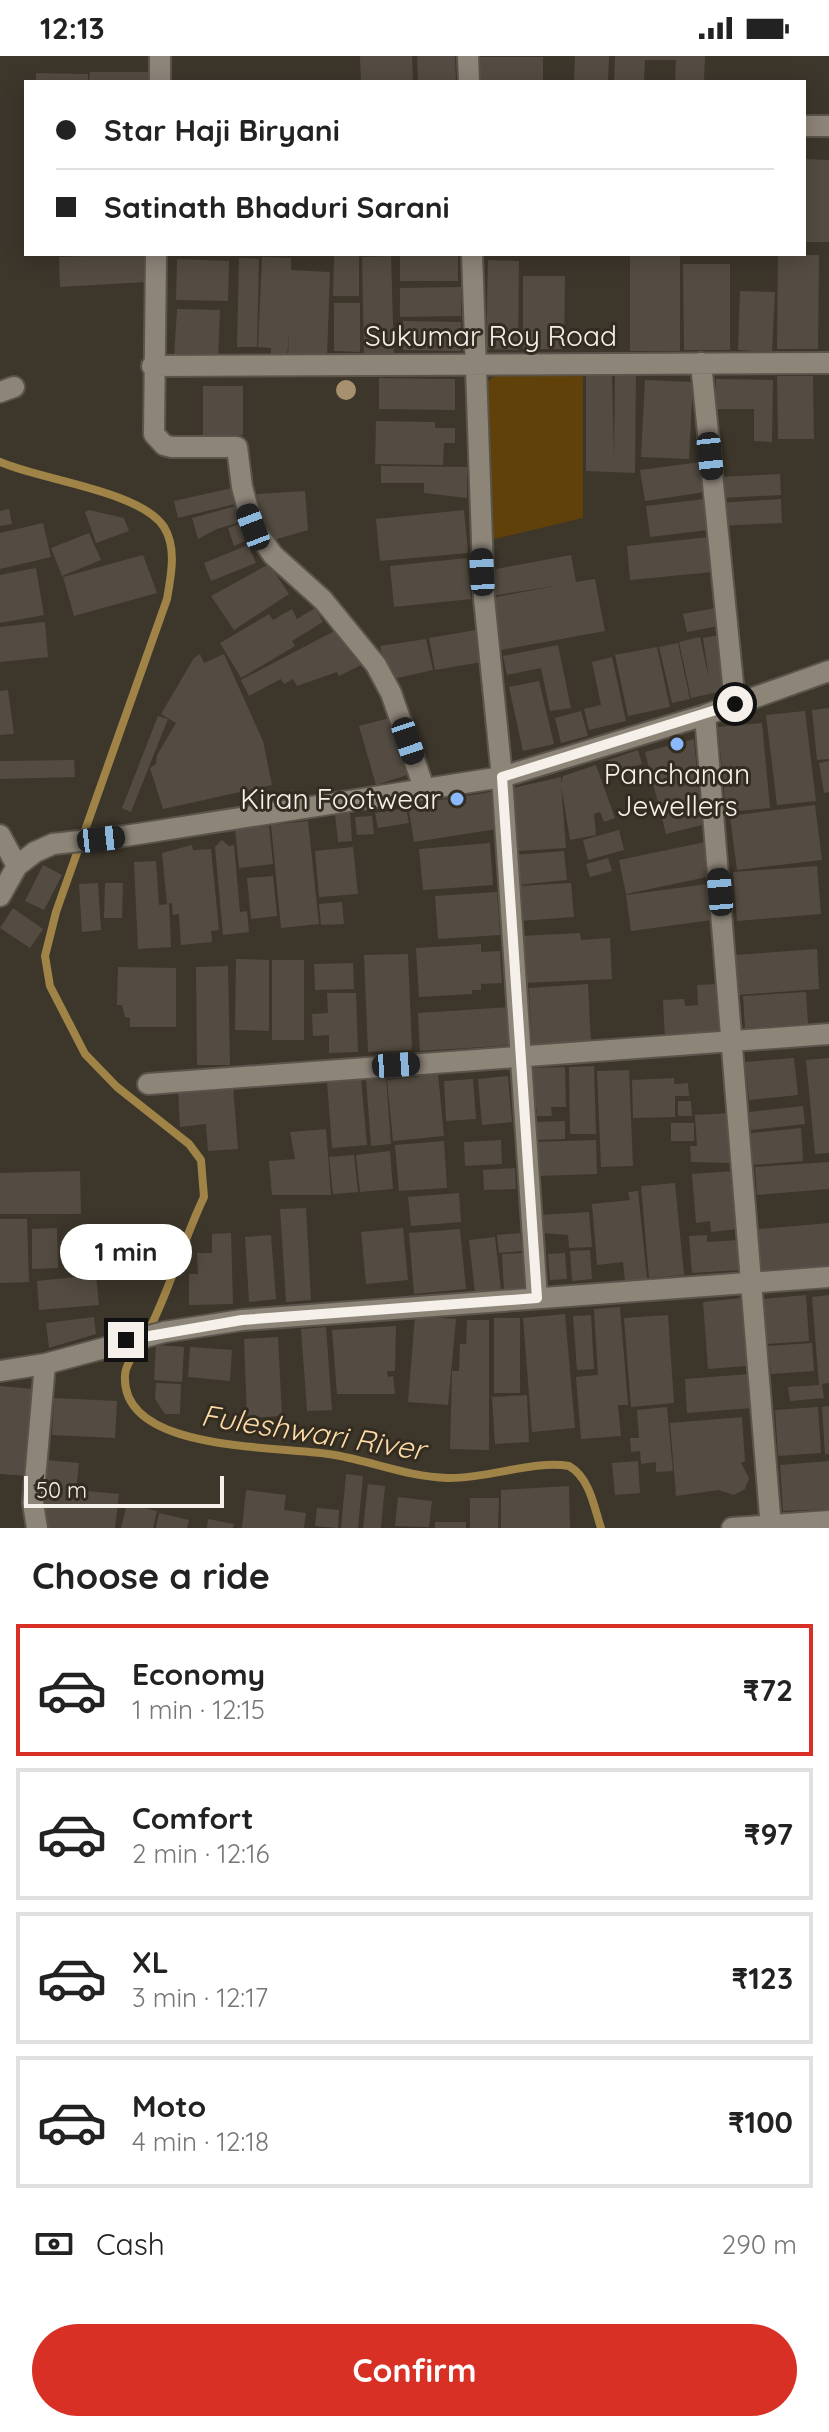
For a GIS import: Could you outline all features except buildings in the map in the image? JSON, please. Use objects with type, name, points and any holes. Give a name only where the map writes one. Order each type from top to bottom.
[{"type":"street","points":[[160,56],[160,80]]},
{"type":"street","points":[[468,56],[469,80]]},
{"type":"street","points":[[806,126],[829,126]]},
{"type":"street","points":[[156,256],[152,366],[154,434],[164,445],[172,447],[237,447],[246,507],[253,527],[273,555],[323,600],[376,665],[391,693],[424,788]]},
{"type":"street","points":[[472,256],[484,598],[502,777],[537,1298]]},
{"type":"street","name":"Sukumar Roy Road","points":[[152,366],[474,362],[829,363]]},
{"type":"street","points":[[701,363],[735,704]]},
{"type":"street","points":[[0,896],[17,866],[35,852],[53,844],[125,836],[502,777],[705,715],[829,671]]},
{"type":"street","points":[[705,715],[771,1526]]},
{"type":"street","points":[[0,835],[17,866]]},
{"type":"street","points":[[148,1084],[829,1034]]},
{"type":"street","points":[[0,1371],[45,1364],[126,1340],[242,1320],[829,1277]]},
{"type":"street","points":[[37,1528],[33,1503],[45,1364]]},
{"type":"street","points":[[732,1528],[829,1521]]},
{"type":"shaded area","points":[[498,373],[583,373],[583,518],[490,540],[485,384]]},
{"type":"waterway","name":"Fuleshwari River","points":[[0,462],[134,504],[164,527],[171,544],[167,599],[56,912],[45,956],[50,986],[85,1054],[117,1087],[189,1144],[201,1160],[204,1197],[154,1321],[126,1370],[131,1401],[149,1420],[176,1433],[246,1446],[335,1455],[419,1475],[463,1478],[540,1465],[569,1466],[587,1485],[601,1528]]},
{"type":"place","name":"Panchanan Jewellers","points":[[677,744]]},
{"type":"place","name":"Kiran Footwear","points":[[457,799]]},
{"type":"route","points":[[126,1340],[242,1320],[537,1298],[502,777],[735,704]]}]
